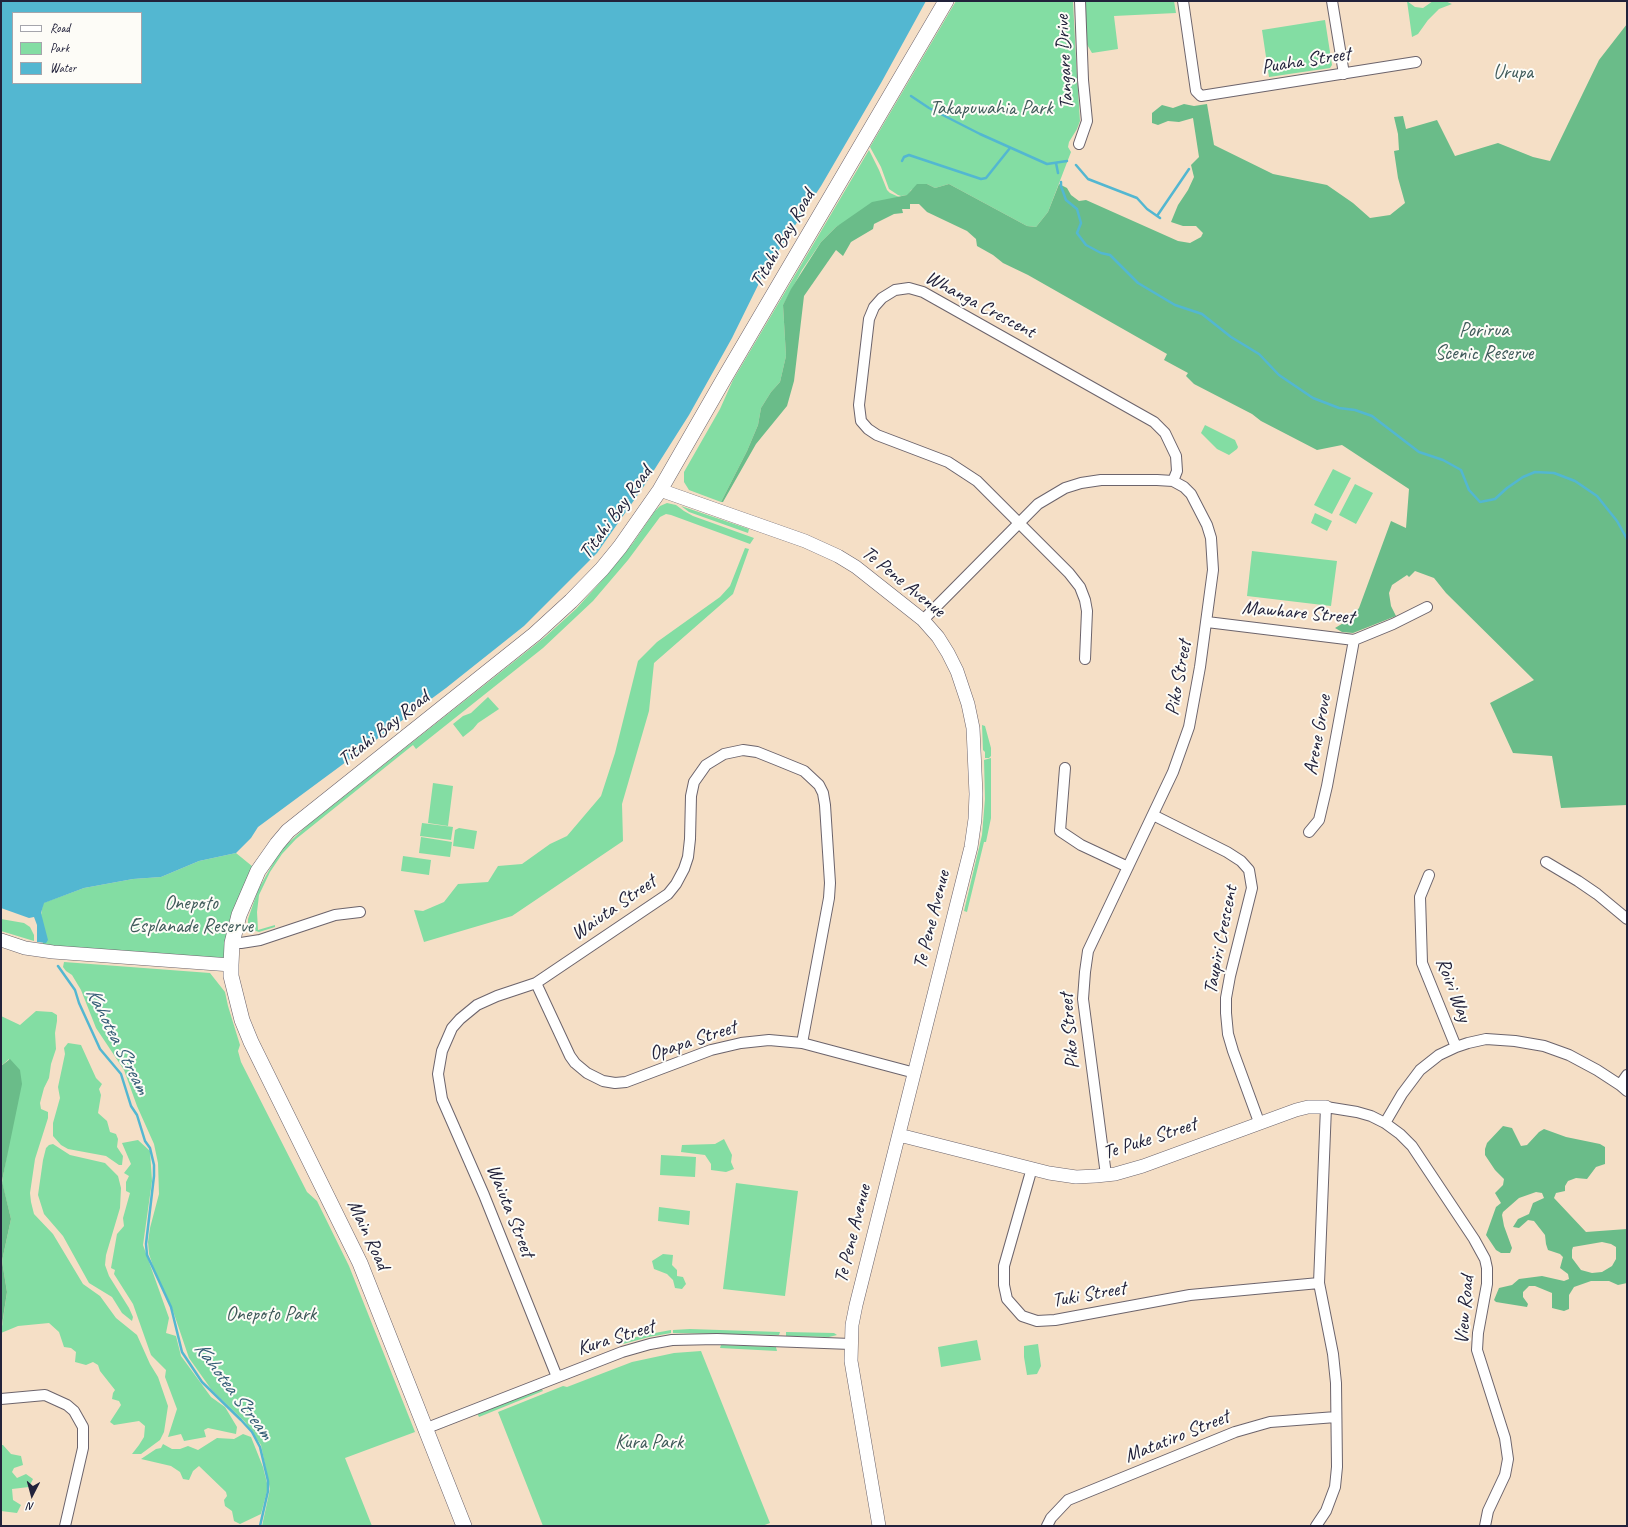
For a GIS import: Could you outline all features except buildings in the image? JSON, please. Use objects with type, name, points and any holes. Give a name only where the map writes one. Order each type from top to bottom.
[{"type":"main road","name":"Titahi Bay Road","points":[[231,965],[232,943],[239,915],[258,870],[288,831],[546,624],[602,569],[620,547],[660,490],[946,1]]},
{"type":"main road","name":"Main Road","points":[[231,965],[236,999],[242,1020],[251,1042],[360,1263],[427,1428],[464,1526]]},
{"type":"street","name":"Tangare Drive","points":[[1079,144],[1086,121],[1080,1]]},
{"type":"street","name":"Puaha Street","points":[[1183,1],[1196,91],[1201,96],[1416,62]]},
{"type":"street","points":[[1332,1],[1344,74]]},
{"type":"street","name":"Whanga Crescent","points":[[1085,660],[1086,611],[1080,587],[1069,573],[977,481],[948,462],[877,434],[868,429],[861,421],[859,405],[869,319],[877,303],[889,293],[905,288],[923,292],[1154,422],[1165,433],[1176,456],[1176,471],[1173,481]]},
{"type":"street","points":[[923,620],[1038,504],[1065,488],[1081,483],[1115,480],[1173,481]]},
{"type":"street","name":"Piko Street","points":[[1106,1175],[1082,999],[1088,951],[1173,772],[1189,727],[1207,622],[1214,570],[1211,538],[1196,501],[1192,494],[1184,487],[1173,481]]},
{"type":"street","name":"Te Pene Avenue","points":[[660,490],[804,541],[838,556],[856,567],[923,620],[948,652],[963,685],[973,728],[976,794],[975,819],[971,847],[856,1305],[851,1344],[851,1361],[879,1526]]},
{"type":"street","name":"Mawhare Street","points":[[1207,622],[1354,640],[1393,624],[1427,607]]},
{"type":"street","name":"Arene Grove","points":[[1309,832],[1319,820],[1327,786],[1354,640]]},
{"type":"street","name":"Waiuta Street","points":[[557,1377],[484,1195],[442,1099],[438,1074],[440,1056],[452,1028],[468,1011],[487,1000],[536,983],[668,894],[679,879],[688,857],[691,796],[694,782],[706,765],[724,754],[743,750],[757,752],[804,771],[819,784],[823,792],[830,898],[802,1043]]},
{"type":"street","points":[[1065,768],[1060,831],[1081,845],[1128,867]]},
{"type":"street","name":"Taupiri Crescent","points":[[1153,815],[1227,852],[1242,861],[1249,870],[1252,888],[1230,976],[1226,998],[1226,1014],[1228,1034],[1233,1051],[1259,1122]]},
{"type":"street","points":[[1546,862],[1597,894],[1627,919]]},
{"type":"street","name":"Roiri Way","points":[[1429,875],[1420,897],[1422,963],[1456,1047]]},
{"type":"street","points":[[232,943],[260,940],[335,915],[360,912]]},
{"type":"street","points":[[1,940],[25,948],[53,952],[231,965]]},
{"type":"street","name":"Opapa Street","points":[[536,983],[570,1056],[575,1063],[587,1073],[603,1081],[615,1083],[626,1082],[710,1050],[769,1040],[802,1043],[914,1073]]},
{"type":"street","points":[[1385,1123],[1402,1094],[1420,1070],[1439,1055],[1468,1043],[1502,1039],[1544,1046],[1569,1055],[1597,1070],[1624,1088],[1627,1075]]},
{"type":"street","points":[[1316,1526],[1326,1511],[1335,1487],[1337,1467],[1336,1383],[1333,1354],[1319,1283],[1326,1107]]},
{"type":"street","name":"Te Puke Street","points":[[899,1135],[1067,1176],[1085,1177],[1106,1175],[1143,1166],[1259,1122],[1296,1110],[1326,1107],[1357,1112],[1371,1116],[1385,1123]]},
{"type":"street","name":"View Road","points":[[1385,1123],[1408,1142],[1422,1158],[1474,1239],[1481,1251],[1487,1268],[1487,1284],[1478,1333],[1477,1350],[1506,1443],[1508,1459],[1505,1475],[1486,1516],[1485,1526]]},
{"type":"street","name":"Tuki Street","points":[[1032,1168],[1004,1266],[1004,1285],[1007,1299],[1022,1316],[1037,1321],[1055,1320],[1190,1295],[1319,1283]]},
{"type":"street","name":"Kura Street","points":[[427,1428],[627,1350],[672,1340],[717,1339],[851,1344]]},
{"type":"street","points":[[1,1398],[45,1395],[67,1405],[74,1411],[82,1426],[83,1448],[65,1526]]},
{"type":"street","name":"Matatiro Street","points":[[1047,1526],[1051,1518],[1068,1500],[1235,1432],[1270,1422],[1336,1417]]},
{"type":"green space","name":"Takapuwahia Park","points":[[956,1],[1073,1],[1080,121],[1069,142],[1068,147],[1071,152],[1048,212],[1036,227],[1027,226],[949,184],[935,188],[927,184],[911,190],[908,195],[898,195],[889,189],[881,167],[870,147]]},
{"type":"green space","points":[[1083,1],[1174,1],[1176,13],[1114,16],[1118,49],[1092,53],[1085,41]]},
{"type":"green space","points":[[1407,1],[1415,7],[1423,8],[1433,1],[1445,1],[1452,4],[1439,9],[1428,20],[1418,34],[1412,37]]},
{"type":"green space","points":[[1325,20],[1332,65],[1330,68],[1269,77],[1262,30]]},
{"type":"green space","name":"Porirua Scenic Reserve","points":[[1627,24],[1627,805],[1561,808],[1552,756],[1513,753],[1490,703],[1534,680],[1446,593],[1434,578],[1415,571],[1409,577],[1407,575],[1392,585],[1389,593],[1391,606],[1396,616],[1353,633],[1342,632],[1335,628],[1350,619],[1359,608],[1391,521],[1406,528],[1409,489],[1342,445],[1317,450],[1194,384],[1186,376],[1188,373],[1164,360],[1167,354],[1028,275],[1003,263],[993,255],[977,246],[976,239],[967,231],[927,212],[919,204],[910,204],[910,209],[902,209],[903,213],[894,214],[874,224],[873,229],[851,242],[843,256],[836,250],[804,296],[794,381],[787,406],[756,444],[723,502],[721,502],[747,451],[758,425],[761,408],[771,392],[780,382],[786,356],[783,305],[791,289],[821,242],[836,227],[872,202],[907,195],[917,184],[927,184],[935,188],[949,184],[1027,226],[1036,227],[1048,212],[1059,184],[1067,188],[1071,195],[1079,201],[1086,200],[1178,241],[1190,243],[1201,237],[1203,233],[1196,226],[1183,226],[1171,222],[1178,205],[1188,190],[1194,177],[1191,165],[1199,157],[1193,118],[1179,122],[1168,121],[1158,125],[1152,123],[1152,113],[1162,105],[1173,108],[1184,104],[1194,106],[1207,104],[1214,145],[1273,174],[1327,185],[1353,203],[1370,218],[1390,215],[1405,203],[1398,178],[1394,151],[1399,150],[1398,134],[1394,117],[1403,116],[1406,129],[1437,120],[1455,156],[1498,143],[1533,157],[1550,161],[1599,60]]},
{"type":"green space","points":[[869,150],[887,190],[899,197],[891,199],[836,227],[821,242],[802,270],[783,305],[786,356],[780,382],[771,392],[761,408],[758,425],[747,451],[721,502],[689,490],[684,482],[684,472],[720,409],[733,380]]},
{"type":"green space","points":[[1205,425],[1235,440],[1238,447],[1237,449],[1229,455],[1217,449],[1201,433]]},
{"type":"green space","points":[[1333,469],[1351,478],[1332,514],[1314,505]]},
{"type":"green space","points":[[1355,484],[1373,493],[1356,524],[1339,515]]},
{"type":"green space","points":[[667,503],[676,505],[693,516],[754,538],[750,544],[671,515],[666,514],[660,517],[628,560],[593,601],[543,648],[416,749],[413,745],[296,839],[282,854],[270,872],[259,895],[257,912],[258,930],[275,925],[275,927],[259,932],[250,929],[248,926],[248,919],[258,890],[276,858],[285,846],[308,825],[545,637],[576,609],[607,575],[633,543],[655,511],[660,506]]},
{"type":"green space","points":[[681,506],[749,529],[748,533],[689,512]]},
{"type":"green space","points":[[1315,513],[1332,521],[1327,531],[1311,523]]},
{"type":"green space","points":[[745,548],[749,549],[733,594],[654,663],[649,711],[622,804],[623,841],[512,916],[424,942],[414,910],[423,911],[444,902],[458,884],[488,882],[498,866],[522,864],[550,844],[567,836],[601,796],[615,753],[638,661],[657,642],[720,597],[730,586]]},
{"type":"green space","points":[[1252,551],[1337,561],[1331,606],[1247,596]]},
{"type":"green space","points":[[488,697],[499,709],[478,723],[463,737],[453,724],[463,716],[471,713]]},
{"type":"green space","points":[[982,725],[985,726],[991,748],[991,756],[989,758],[985,758],[985,752],[983,750]]},
{"type":"green space","points":[[991,758],[991,818],[967,912],[964,911],[982,835],[985,799],[984,760]]},
{"type":"green space","points":[[433,783],[453,786],[448,826],[428,823]]},
{"type":"green space","points":[[422,823],[453,827],[451,840],[420,836]]},
{"type":"green space","points":[[459,828],[477,831],[474,849],[453,846],[455,830]]},
{"type":"green space","points":[[421,837],[452,842],[450,857],[419,853]]},
{"type":"green space","name":"Onepoto Esplanade Reserve","points":[[236,853],[258,871],[231,965],[41,951],[43,943],[41,915],[43,903],[84,888],[133,879],[161,877],[199,861]]},
{"type":"green space","points":[[403,856],[431,860],[429,875],[401,871]]},
{"type":"green space","points":[[1,919],[24,923],[30,927],[34,935],[34,941],[1,931]]},
{"type":"green space","name":"Onepoto Park","points":[[64,962],[210,973],[225,992],[240,1045],[238,1051],[241,1062],[307,1192],[317,1201],[349,1266],[415,1432],[345,1458],[372,1526],[262,1526],[270,1489],[261,1445],[245,1422],[211,1389],[189,1358],[172,1308],[157,1278],[149,1254],[148,1242],[150,1228],[159,1194],[158,1163],[154,1144],[137,1106],[124,1070],[96,1028],[81,990],[72,975],[63,967]]},
{"type":"green space","points":[[36,1011],[52,1012],[57,1015],[57,1021],[55,1033],[56,1049],[51,1064],[49,1078],[44,1088],[40,1103],[41,1109],[48,1112],[48,1118],[35,1159],[30,1193],[31,1202],[34,1214],[53,1234],[83,1284],[100,1296],[116,1318],[137,1335],[150,1364],[158,1377],[168,1406],[164,1432],[160,1440],[141,1454],[132,1454],[144,1437],[145,1426],[139,1421],[114,1425],[110,1422],[121,1405],[119,1401],[112,1399],[115,1390],[100,1371],[98,1365],[93,1362],[86,1365],[75,1362],[76,1352],[71,1348],[64,1347],[59,1332],[49,1323],[18,1326],[1,1333],[7,1292],[2,1261],[11,1219],[2,1182],[9,1143],[9,1059],[1,1066],[1,1016],[20,1025]]},
{"type":"green space","points":[[68,1043],[81,1045],[96,1078],[102,1084],[99,1089],[101,1095],[98,1113],[107,1121],[110,1132],[116,1134],[118,1139],[117,1147],[123,1156],[122,1165],[119,1165],[106,1156],[68,1149],[61,1145],[53,1136],[53,1123],[60,1098],[58,1087],[65,1054],[64,1048]]},
{"type":"green space","points":[[10,1059],[20,1070],[22,1084],[2,1181],[11,1219],[2,1261],[7,1292],[1,1331],[1,1066]]},
{"type":"green space","points":[[1503,1126],[1512,1128],[1521,1146],[1527,1145],[1539,1132],[1544,1129],[1566,1137],[1600,1144],[1605,1147],[1605,1164],[1596,1167],[1587,1179],[1576,1178],[1568,1181],[1565,1186],[1565,1191],[1556,1193],[1554,1198],[1586,1232],[1627,1229],[1627,1283],[1618,1285],[1609,1281],[1591,1281],[1574,1287],[1569,1295],[1569,1309],[1564,1311],[1552,1308],[1552,1293],[1535,1286],[1529,1286],[1523,1292],[1523,1297],[1528,1304],[1527,1307],[1496,1302],[1494,1300],[1499,1288],[1512,1285],[1519,1279],[1542,1276],[1564,1281],[1569,1279],[1568,1274],[1560,1268],[1563,1257],[1560,1254],[1548,1250],[1545,1235],[1534,1221],[1528,1220],[1519,1228],[1513,1227],[1518,1219],[1529,1214],[1533,1203],[1544,1198],[1542,1193],[1536,1192],[1519,1198],[1503,1212],[1502,1215],[1504,1226],[1512,1248],[1510,1253],[1501,1253],[1496,1250],[1486,1235],[1496,1207],[1501,1203],[1495,1193],[1503,1185],[1504,1179],[1495,1170],[1485,1155],[1487,1143]],"holes":[[[1602,1242],[1616,1247],[1616,1259],[1612,1266],[1602,1272],[1592,1273],[1581,1270],[1572,1258],[1573,1247]]]},
{"type":"green space","points":[[724,1139],[732,1155],[731,1162],[734,1169],[726,1172],[711,1170],[711,1164],[705,1155],[681,1152],[682,1145],[715,1144]]},
{"type":"green space","points":[[138,1140],[150,1151],[152,1181],[143,1245],[169,1318],[166,1333],[176,1336],[181,1356],[211,1397],[225,1407],[237,1427],[236,1434],[208,1428],[204,1430],[206,1437],[184,1441],[181,1434],[168,1437],[177,1409],[165,1377],[166,1370],[151,1355],[133,1304],[114,1274],[115,1270],[111,1268],[117,1234],[124,1226],[123,1218],[130,1193],[126,1191],[126,1182],[129,1176],[124,1173],[131,1164],[122,1143]]},
{"type":"green space","points":[[53,1144],[70,1155],[105,1163],[118,1176],[121,1188],[120,1208],[106,1255],[105,1265],[109,1276],[129,1308],[133,1317],[132,1321],[122,1313],[112,1297],[89,1283],[63,1236],[44,1214],[38,1195],[46,1148]]},
{"type":"green space","points":[[661,1155],[696,1157],[695,1177],[660,1175]]},
{"type":"green space","points":[[736,1183],[798,1191],[785,1296],[723,1289]]},
{"type":"green space","points":[[659,1207],[690,1211],[689,1225],[658,1221]]},
{"type":"green space","points":[[663,1254],[673,1255],[672,1265],[677,1270],[677,1276],[683,1277],[686,1284],[682,1289],[675,1288],[673,1280],[667,1274],[654,1269],[652,1261]]},
{"type":"green space","points":[[690,1329],[780,1332],[779,1335],[673,1333],[673,1330]]},
{"type":"green space","points":[[671,1330],[671,1333],[623,1344],[621,1341],[644,1335]]},
{"type":"green space","points":[[786,1332],[834,1333],[837,1335],[829,1337],[786,1336]]},
{"type":"green space","points":[[977,1340],[981,1360],[941,1367],[938,1347]]},
{"type":"green space","points":[[1038,1344],[1041,1366],[1037,1374],[1027,1375],[1024,1346]]},
{"type":"green space","points":[[721,1345],[776,1347],[777,1351],[720,1348]]},
{"type":"green space","name":"Kura Park","points":[[701,1351],[770,1523],[762,1526],[543,1526],[498,1412],[563,1386],[567,1387],[632,1362],[674,1353]]},
{"type":"green space","points":[[541,1388],[543,1391],[479,1417],[477,1413]]},
{"type":"green space","points":[[243,1434],[251,1437],[263,1467],[267,1483],[267,1491],[261,1514],[240,1524],[234,1521],[232,1511],[225,1506],[224,1500],[227,1496],[226,1492],[199,1466],[193,1471],[189,1480],[183,1479],[180,1472],[171,1466],[141,1459],[156,1449],[161,1448],[163,1444],[172,1449],[180,1449],[188,1446],[198,1450],[217,1438],[234,1439]]},
{"type":"green space","points":[[1,1445],[3,1445],[11,1454],[21,1456],[23,1465],[14,1468],[12,1472],[17,1478],[26,1474],[33,1479],[29,1487],[12,1489],[13,1500],[21,1505],[17,1513],[1,1511]]},
{"type":"water","points":[[1,1],[926,1],[881,83],[821,186],[765,271],[732,338],[689,415],[644,486],[597,553],[524,626],[446,688],[258,827],[251,838],[236,853],[199,861],[161,877],[133,879],[84,888],[44,903],[41,913],[48,940],[46,943],[37,942],[37,925],[34,917],[29,918],[1,908]]},
{"type":"waterway","points":[[911,96],[929,108],[980,134],[1047,164],[1067,161]]},
{"type":"waterway","points":[[902,161],[904,157],[909,155],[981,179],[986,178],[1010,148]]},
{"type":"waterway","points":[[1056,163],[1058,173]]},
{"type":"waterway","points":[[1076,165],[1088,179],[1137,198],[1147,209],[1160,218]]},
{"type":"waterway","points":[[1157,216],[1189,169]]},
{"type":"waterway","points":[[1061,182],[1066,200],[1077,209],[1081,223],[1077,233],[1086,245],[1101,253],[1110,255],[1138,283],[1175,305],[1202,314],[1231,337],[1259,354],[1279,375],[1313,398],[1339,408],[1355,410],[1372,416],[1419,452],[1443,460],[1461,470],[1469,490],[1480,502],[1495,499],[1507,488],[1523,477],[1535,472],[1554,473],[1575,481],[1597,496],[1617,521],[1627,539]]},
{"type":"waterway","name":"Kahotea Stream","points":[[58,966],[75,990],[79,1003],[100,1049],[121,1074],[131,1106],[137,1115],[145,1141],[150,1148],[154,1165],[154,1176],[146,1244],[147,1255],[171,1307],[182,1352],[202,1382],[252,1432],[260,1447],[268,1481],[268,1491],[260,1526]]},
{"type":"park label","name":"Urupa","points":[[1513,73]]}]
